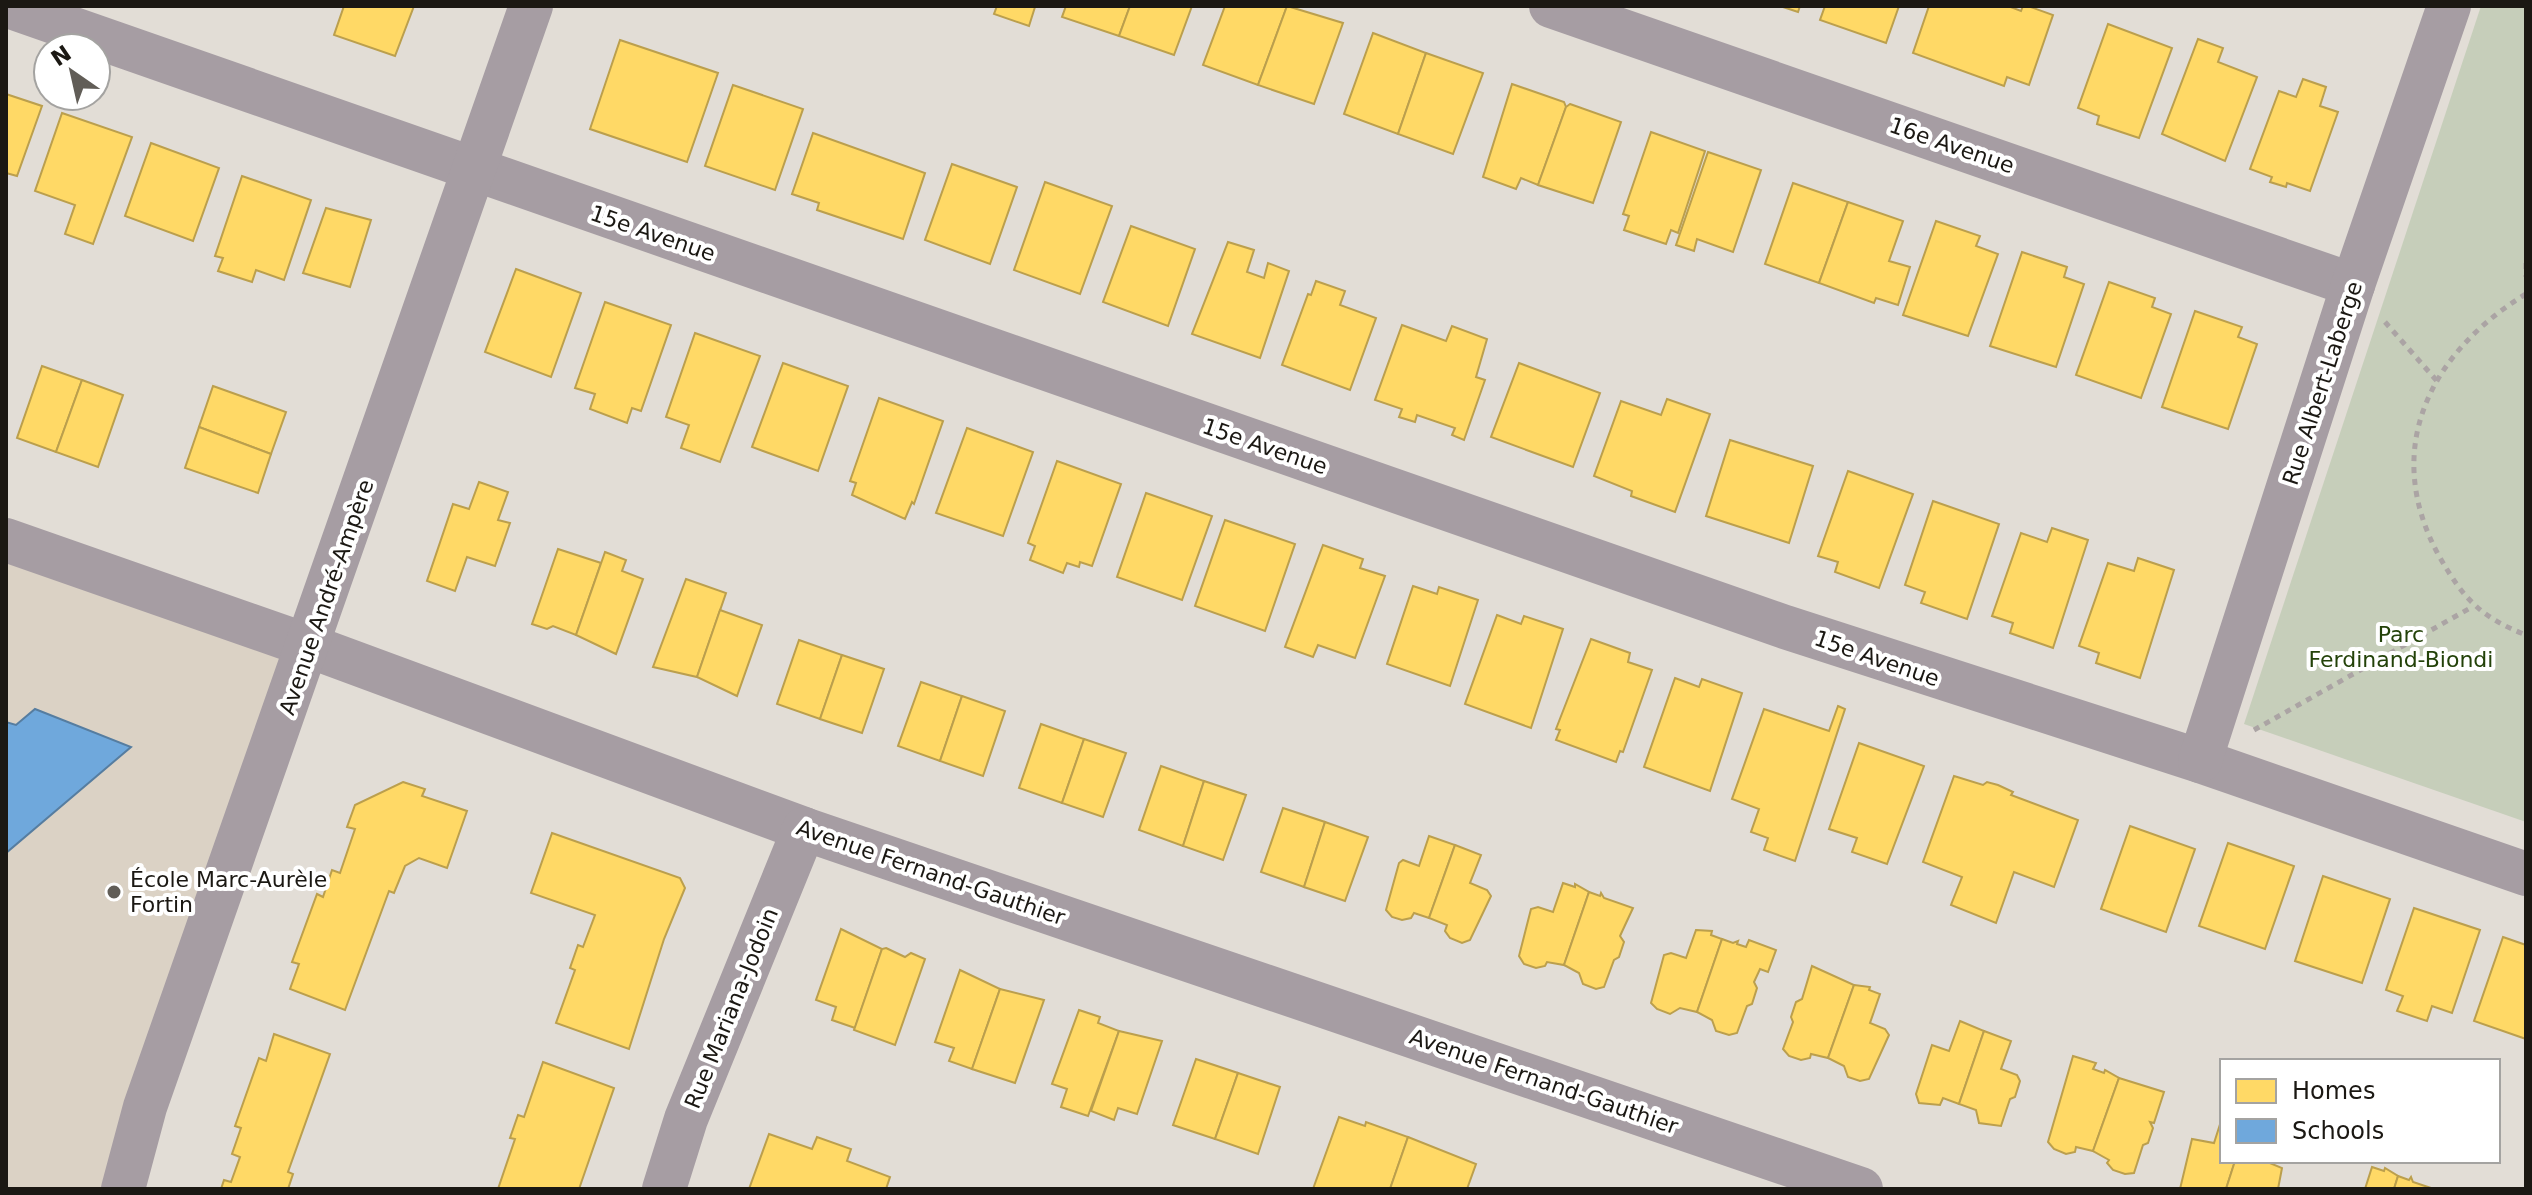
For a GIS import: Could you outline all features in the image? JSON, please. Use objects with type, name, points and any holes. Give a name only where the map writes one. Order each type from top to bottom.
[{"type":"street","name":"15e Avenue","points":[[8,6],[1785,627],[2200,761],[2526,874]]},
{"type":"street","name":"Avenue André-Ampère","points":[[123,1189],[145,1107],[531,6]]},
{"type":"street","name":"16e Avenue","points":[[1551,6],[2353,285]]},
{"type":"street","name":"Rue Albert-Laberge","points":[[2200,761],[2353,285],[2449,6]]},
{"type":"street","name":"Avenue Fernand-Gauthier","points":[[6,540],[309,646],[804,829],[1861,1189]]},
{"type":"street","name":"Rue Mariana-Jodoin","points":[[664,1189],[686,1119],[804,829]]},
{"type":"path","points":[[2526,263],[2526,277]]},
{"type":"path","points":[[2353,285],[2437,381]]},
{"type":"path","points":[[2526,294],[2492,315],[2460,347],[2437,381],[2413,449],[2414,493],[2425,529],[2472,607],[2526,635]]},
{"type":"path","points":[[2200,761],[2472,607]]},
{"type":"shaded area","name":"École Marc-Aurèle Fortin","points":[[6,540],[309,646],[123,1189],[6,1189]]},
{"type":"green space","name":"Parc Ferdinand-Biondi","points":[[2481,6],[2526,6],[2526,822],[2244,724]]},
{"type":"building: Homes","points":[[344,6],[414,6],[395,56],[334,35]]},
{"type":"building: Homes","points":[[997,6],[1038,6],[1029,26],[994,14]]},
{"type":"building: Homes","points":[[1066,6],[1130,6],[1119,36],[1062,17]]},
{"type":"building: Homes","points":[[1130,6],[1192,6],[1174,55],[1119,36]]},
{"type":"building: Homes","points":[[1225,6],[1287,6],[1258,85],[1203,65]]},
{"type":"building: Homes","points":[[1287,6],[1343,23],[1314,104],[1258,85]]},
{"type":"building: Homes","points":[[1780,6],[1800,6],[1798,12]]},
{"type":"building: Homes","points":[[1825,6],[1899,6],[1886,43],[1820,20]]},
{"type":"building: Homes","points":[[1929,6],[2008,6],[2021,11],[2023,6],[2028,6],[2053,15],[2029,85],[2007,77],[2004,86],[1913,53]]},
{"type":"building: Homes","points":[[2108,24],[2172,48],[2139,138],[2097,124],[2099,116],[2078,108]]},
{"type":"building: Homes","points":[[1373,33],[1426,53],[1398,134],[1344,114]]},
{"type":"building: Homes","points":[[2198,39],[2223,48],[2218,62],[2257,77],[2225,161],[2162,134]]},
{"type":"building: Homes","points":[[620,40],[718,73],[687,162],[590,129]]},
{"type":"building: Homes","points":[[1426,53],[1483,73],[1453,154],[1398,134]]},
{"type":"building: Homes","points":[[2303,79],[2326,87],[2320,106],[2338,112],[2310,191],[2287,183],[2286,187],[2270,182],[2272,177],[2250,169],[2279,91],[2296,97]]},
{"type":"building: Homes","points":[[1512,84],[1564,102],[1566,107],[1538,185],[1521,178],[1516,189],[1483,177]]},
{"type":"building: Homes","points":[[733,85],[803,109],[775,190],[705,166]]},
{"type":"building: Homes","points":[[6,94],[32,103],[32,112],[40,112],[17,176],[6,173]]},
{"type":"building: Homes","points":[[1570,104],[1621,122],[1593,203],[1538,185],[1566,107]]},
{"type":"building: Homes","points":[[62,113],[132,137],[93,244],[65,234],[75,205],[35,191]]},
{"type":"building: Homes","points":[[1651,132],[1705,151],[1678,233],[1671,230],[1666,244],[1624,230],[1629,216],[1623,214]]},
{"type":"building: Homes","points":[[813,133],[925,173],[903,239],[817,210],[819,203],[792,194]]},
{"type":"building: Homes","points":[[151,143],[219,168],[193,241],[125,216]]},
{"type":"building: Homes","points":[[1708,152],[1761,170],[1733,252],[1697,239],[1694,251],[1676,245]]},
{"type":"building: Homes","points":[[952,164],[1017,187],[990,264],[925,240]]},
{"type":"building: Homes","points":[[242,176],[311,200],[284,280],[256,270],[252,282],[218,271],[223,258],[215,256]]},
{"type":"building: Homes","points":[[1045,182],[1112,206],[1080,294],[1014,270]]},
{"type":"building: Homes","points":[[1793,183],[1848,202],[1819,283],[1765,264]]},
{"type":"building: Homes","points":[[1848,202],[1903,221],[1889,261],[1910,267],[1898,305],[1876,298],[1874,303],[1819,283]]},
{"type":"building: Homes","points":[[326,208],[371,220],[350,287],[303,273]]},
{"type":"building: Homes","points":[[1936,221],[1980,236],[1976,246],[1998,254],[1968,336],[1903,315]]},
{"type":"building: Homes","points":[[1131,226],[1195,249],[1168,326],[1103,302]]},
{"type":"building: Homes","points":[[1228,242],[1254,250],[1247,272],[1264,278],[1268,263],[1289,271],[1260,358],[1192,334]]},
{"type":"building: Homes","points":[[2022,252],[2067,267],[2064,277],[2084,284],[2056,367],[1990,346]]},
{"type":"building: Homes","points":[[516,269],[581,293],[551,377],[485,352]]},
{"type":"building: Homes","points":[[1316,281],[1345,291],[1340,305],[1376,318],[1350,390],[1282,365],[1308,294],[1311,295]]},
{"type":"building: Homes","points":[[2109,282],[2155,298],[2152,307],[2171,314],[2141,398],[2076,375]]},
{"type":"building: Homes","points":[[605,302],[671,325],[641,411],[632,408],[627,423],[590,409],[595,394],[575,388]]},
{"type":"building: Homes","points":[[2195,311],[2242,327],[2238,337],[2257,344],[2228,429],[2162,407]]},
{"type":"building: Homes","points":[[1402,325],[1446,341],[1452,326],[1487,339],[1476,377],[1485,380],[1464,440],[1452,435],[1455,428],[1417,415],[1415,422],[1399,417],[1402,409],[1375,400]]},
{"type":"building: Homes","points":[[695,333],[760,356],[720,462],[681,448],[689,425],[666,417]]},
{"type":"building: Homes","points":[[783,363],[848,386],[818,471],[752,447]]},
{"type":"building: Homes","points":[[1519,363],[1600,393],[1573,467],[1491,437]]},
{"type":"building: Homes","points":[[42,366],[82,380],[56,452],[17,438]]},
{"type":"building: Homes","points":[[82,380],[123,395],[98,467],[56,452]]},
{"type":"building: Homes","points":[[213,386],[286,412],[271,454],[199,427]]},
{"type":"building: Homes","points":[[879,398],[943,421],[914,504],[912,502],[905,519],[852,495],[856,483],[850,481]]},
{"type":"building: Homes","points":[[1667,399],[1710,414],[1675,512],[1631,496],[1632,491],[1594,476],[1621,401],[1661,415]]},
{"type":"building: Homes","points":[[199,427],[271,454],[258,493],[185,468]]},
{"type":"building: Homes","points":[[967,428],[1033,452],[1003,536],[936,513]]},
{"type":"building: Homes","points":[[1730,440],[1813,466],[1789,543],[1706,516]]},
{"type":"building: Homes","points":[[1057,461],[1121,484],[1092,566],[1080,562],[1079,567],[1067,563],[1063,573],[1030,560],[1035,546],[1028,543]]},
{"type":"building: Homes","points":[[1848,471],[1913,494],[1879,588],[1835,572],[1838,562],[1818,556]]},
{"type":"building: Homes","points":[[479,482],[508,492],[498,520],[510,523],[495,566],[467,557],[455,591],[427,581],[453,504],[469,509]]},
{"type":"building: Homes","points":[[1146,493],[1212,516],[1182,600],[1117,577]]},
{"type":"building: Homes","points":[[1933,501],[1999,524],[1967,619],[1921,603],[1925,592],[1905,585]]},
{"type":"building: Homes","points":[[1225,520],[1295,544],[1265,631],[1195,606]]},
{"type":"building: Homes","points":[[2052,528],[2088,540],[2053,648],[2010,633],[2013,623],[1992,616],[2021,533],[2047,542]]},
{"type":"building: Homes","points":[[1323,545],[1363,559],[1360,568],[1385,576],[1355,658],[1318,645],[1313,657],[1285,647]]},
{"type":"building: Homes","points":[[558,549],[601,563],[576,635],[553,626],[547,629],[532,624]]},
{"type":"building: Homes","points":[[605,552],[626,560],[622,571],[643,579],[616,654],[576,635]]},
{"type":"building: Homes","points":[[2138,558],[2174,570],[2140,678],[2096,663],[2099,653],[2079,646],[2108,563],[2134,571]]},
{"type":"building: Homes","points":[[686,579],[726,593],[697,677],[653,667]]},
{"type":"building: Homes","points":[[1413,586],[1437,594],[1439,587],[1478,600],[1450,686],[1387,664]]},
{"type":"building: Homes","points":[[720,610],[762,625],[737,696],[697,677]]},
{"type":"building: Homes","points":[[1497,615],[1521,624],[1524,616],[1563,629],[1531,728],[1465,704]]},
{"type":"building: Homes","points":[[1591,639],[1630,653],[1628,662],[1652,670],[1623,752],[1620,751],[1616,762],[1556,740],[1560,730],[1556,729]]},
{"type":"building: Homes","points":[[799,640],[842,655],[820,719],[777,704]]},
{"type":"building: Homes","points":[[842,655],[884,669],[862,733],[820,719]]},
{"type":"building: Homes","points":[[1675,678],[1699,687],[1702,679],[1742,693],[1710,791],[1644,767]]},
{"type":"building: Homes","points":[[921,682],[962,696],[940,761],[898,746]]},
{"type":"building: Homes","points":[[962,696],[1005,711],[983,776],[940,761]]},
{"type":"building: Homes","points":[[1838,706],[1845,709],[1795,861],[1764,850],[1768,838],[1751,832],[1759,809],[1732,799],[1764,709],[1829,731]]},
{"type":"building: Homes","points":[[1041,724],[1084,739],[1062,803],[1019,788]]},
{"type":"building: Homes","points":[[1084,739],[1126,753],[1103,817],[1062,803]]},
{"type":"building: Homes","points":[[1859,743],[1924,766],[1887,864],[1852,852],[1857,838],[1829,829]]},
{"type":"building: Homes","points":[[1161,766],[1204,781],[1183,846],[1139,830]]},
{"type":"building: Homes","points":[[1954,776],[1983,785],[1987,782],[1998,785],[2013,792],[2011,795],[2078,820],[2054,887],[2014,872],[1996,923],[1951,905],[1962,877],[1923,862]]},
{"type":"building: Homes","points":[[1204,781],[1246,795],[1223,860],[1183,846]]},
{"type":"building: Homes","points":[[403,782],[425,789],[422,796],[467,811],[447,868],[419,858],[405,866],[394,893],[389,891],[345,1010],[290,989],[299,964],[292,962],[317,894],[323,897],[332,870],[340,873],[355,829],[347,827],[355,805]]},
{"type":"building: Homes","points":[[1283,808],[1325,822],[1304,887],[1261,872]]},
{"type":"building: Homes","points":[[1325,822],[1368,837],[1345,901],[1304,887]]},
{"type":"building: Homes","points":[[2130,826],[2195,849],[2166,932],[2101,909]]},
{"type":"building: Homes","points":[[552,833],[680,878],[685,888],[664,939],[629,1049],[556,1023],[575,970],[570,968],[578,945],[583,947],[595,915],[531,893]]},
{"type":"building: Homes","points":[[1429,836],[1455,845],[1429,918],[1414,913],[1411,918],[1402,920],[1392,917],[1386,910],[1399,863],[1403,860],[1419,866]]},
{"type":"building: Homes","points":[[2228,843],[2294,866],[2265,949],[2199,926]]},
{"type":"building: Homes","points":[[1455,845],[1481,855],[1470,883],[1487,890],[1491,896],[1470,940],[1462,943],[1450,938],[1445,931],[1447,925],[1429,918]]},
{"type":"building: Homes","points":[[2323,876],[2390,899],[2362,983],[2295,961]]},
{"type":"building: Homes","points":[[1563,883],[1575,887],[1575,884],[1589,892],[1564,965],[1547,962],[1545,966],[1536,968],[1524,964],[1519,956],[1531,909],[1538,907],[1553,912]]},
{"type":"building: Homes","points":[[1589,892],[1600,896],[1601,893],[1604,898],[1633,908],[1620,936],[1624,942],[1619,957],[1614,960],[1604,987],[1596,989],[1583,984],[1579,973],[1564,965]]},
{"type":"building: Homes","points":[[2414,908],[2480,930],[2452,1013],[2432,1006],[2427,1021],[2397,1011],[2403,996],[2386,990]]},
{"type":"building: Homes","points":[[841,929],[882,949],[855,1028],[832,1020],[836,1007],[816,1000]]},
{"type":"building: Homes","points":[[1696,930],[1712,931],[1711,935],[1722,939],[1697,1012],[1680,1008],[1670,1014],[1657,1009],[1651,1003],[1664,955],[1671,953],[1686,958]]},
{"type":"building: Homes","points":[[2503,937],[2526,945],[2526,1039],[2474,1021]]},
{"type":"building: Homes","points":[[1722,939],[1733,943],[1738,941],[1737,944],[1746,947],[1749,940],[1776,950],[1768,972],[1760,969],[1754,982],[1757,988],[1752,1004],[1747,1006],[1737,1033],[1729,1035],[1716,1031],[1712,1020],[1697,1012]]},
{"type":"building: Homes","points":[[882,949],[905,957],[911,953],[925,959],[895,1045],[854,1030]]},
{"type":"building: Homes","points":[[1812,966],[1854,985],[1828,1058],[1811,1054],[1810,1058],[1801,1060],[1789,1056],[1783,1049],[1793,1022],[1791,1017],[1796,1002],[1802,999]]},
{"type":"building: Homes","points":[[960,970],[1000,989],[972,1069],[949,1061],[954,1048],[935,1042]]},
{"type":"building: Homes","points":[[1854,985],[1870,987],[1869,990],[1880,994],[1870,1023],[1885,1029],[1889,1035],[1869,1079],[1860,1081],[1848,1077],[1844,1066],[1828,1058]]},
{"type":"building: Homes","points":[[1000,989],[1044,1000],[1015,1083],[972,1069]]},
{"type":"building: Homes","points":[[1079,1010],[1100,1017],[1098,1023],[1119,1031],[1088,1116],[1061,1107],[1067,1089],[1052,1084]]},
{"type":"building: Homes","points":[[1960,1021],[1984,1031],[1959,1104],[1943,1098],[1940,1105],[1919,1103],[1916,1094],[1932,1045],[1949,1051]]},
{"type":"building: Homes","points":[[1119,1031],[1162,1041],[1137,1114],[1118,1108],[1114,1120],[1091,1111]]},
{"type":"building: Homes","points":[[1984,1031],[2011,1041],[2001,1069],[2017,1075],[2020,1081],[2001,1126],[1979,1123],[1976,1110],[1959,1104]]},
{"type":"building: Homes","points":[[274,1034],[330,1054],[288,1172],[293,1174],[288,1189],[221,1189],[224,1180],[231,1182],[240,1157],[232,1154],[241,1128],[235,1126],[259,1058],[266,1061]]},
{"type":"building: Homes","points":[[2073,1056],[2096,1063],[2093,1069],[2104,1073],[2105,1070],[2119,1078],[2093,1151],[2076,1147],[2075,1152],[2066,1154],[2054,1149],[2048,1142]]},
{"type":"building: Homes","points":[[1196,1059],[1238,1073],[1215,1139],[1173,1125]]},
{"type":"building: Homes","points":[[543,1062],[614,1088],[579,1189],[498,1189],[515,1139],[510,1138],[518,1115],[524,1117]]},
{"type":"building: Homes","points":[[1238,1073],[1280,1087],[1258,1154],[1215,1139]]},
{"type":"building: Homes","points":[[2119,1078],[2164,1092],[2154,1123],[2150,1122],[2153,1128],[2148,1143],[2143,1145],[2134,1173],[2125,1174],[2113,1170],[2107,1163],[2109,1160],[2093,1151]]},
{"type":"building: Homes","points":[[1339,1117],[1365,1126],[1366,1122],[1408,1137],[1390,1189],[1313,1189]]},
{"type":"building: Homes","points":[[2220,1124],[2220,1163],[2234,1163],[2226,1189],[2180,1189],[2192,1139],[2214,1143]]},
{"type":"building: Homes","points":[[769,1134],[812,1149],[817,1137],[851,1149],[847,1161],[890,1177],[886,1189],[749,1189]]},
{"type":"building: Homes","points":[[1408,1137],[1476,1164],[1467,1189],[1390,1189]]},
{"type":"building: Homes","points":[[2234,1163],[2270,1163],[2282,1168],[2278,1189],[2226,1189]]},
{"type":"building: Homes","points":[[2372,1167],[2384,1171],[2385,1168],[2398,1176],[2394,1189],[2365,1189]]},
{"type":"building: Homes","points":[[2398,1176],[2409,1180],[2411,1177],[2413,1182],[2434,1189],[2394,1189]]},
{"type":"building: Schools","points":[[35,709],[131,747],[6,853],[6,722],[16,725]]},
{"type":"place","name":"École Marc-Aurèle Fortin","points":[[114,892]]}]
